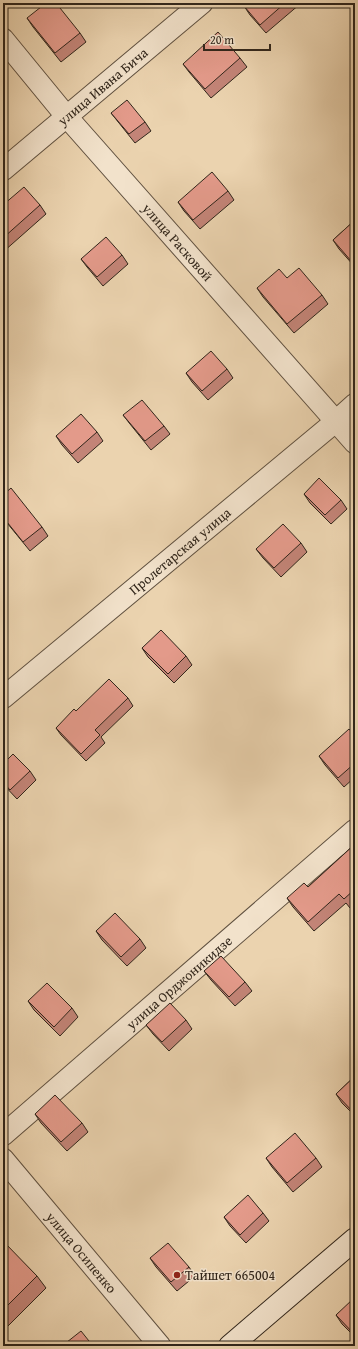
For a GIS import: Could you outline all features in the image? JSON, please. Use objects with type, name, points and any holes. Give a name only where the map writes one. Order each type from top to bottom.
[{"type":"main road","points":[[230,1346],[355,1239]]},
{"type":"street","name":"улица Ивана Бича","points":[[3,170],[202,3]]},
{"type":"street","name":"улица Расковой","points":[[3,38],[67,116],[355,443]]},
{"type":"street","name":"Пролетарская улица","points":[[3,698],[336,422],[355,404]]},
{"type":"street","name":"улица Орджоникидзе","points":[[3,1135],[355,830]]},
{"type":"street","name":"улица Осипенко","points":[[3,1159],[160,1346]]},
{"type":"building","points":[[46,3],[56,3],[80,33],[55,53],[27,18]]},
{"type":"building","points":[[248,3],[285,3],[260,25],[244,6]]},
{"type":"building","points":[[218,32],[240,58],[205,89],[183,64]]},
{"type":"building","points":[[127,100],[145,122],[129,134],[111,113]]},
{"type":"building","points":[[212,172],[228,191],[193,220],[178,202]]},
{"type":"building","points":[[24,187],[40,205],[3,238],[3,205]]},
{"type":"building","points":[[355,220],[355,259],[352,262],[333,240]]},
{"type":"building","points":[[106,237],[122,255],[97,277],[81,259]]},
{"type":"building","points":[[299,268],[322,295],[287,324],[257,288],[279,269],[287,278]]},
{"type":"building","points":[[211,351],[227,369],[202,391],[186,373]]},
{"type":"building","points":[[142,400],[164,426],[145,441],[123,415]]},
{"type":"building","points":[[81,414],[97,432],[72,454],[56,436]]},
{"type":"building","points":[[319,478],[341,500],[325,515],[304,494]]},
{"type":"building","points":[[11,488],[42,527],[23,542],[3,517],[3,495]]},
{"type":"building","points":[[283,524],[301,543],[274,568],[256,549]]},
{"type":"building","points":[[161,630],[186,656],[168,674],[142,648]]},
{"type":"building","points":[[109,679],[128,698],[95,730],[100,735],[81,754],[56,728],[74,709],[76,711]]},
{"type":"building","points":[[349,729],[355,736],[355,763],[338,778],[319,756]]},
{"type":"building","points":[[13,754],[30,771],[10,790],[3,782],[3,764]]},
{"type":"building","points":[[355,844],[355,889],[344,899],[339,894],[308,922],[287,898],[304,883],[308,887]]},
{"type":"building","points":[[115,913],[140,939],[121,957],[96,931]]},
{"type":"building","points":[[221,956],[245,982],[229,997],[204,971]]},
{"type":"building","points":[[47,983],[72,1008],[54,1027],[28,1001]]},
{"type":"building","points":[[170,1003],[186,1020],[162,1042],[146,1025]]},
{"type":"building","points":[[355,1076],[355,1114],[336,1094]]},
{"type":"building","points":[[55,1095],[82,1123],[61,1142],[35,1114]]},
{"type":"building","points":[[295,1133],[316,1158],[287,1183],[266,1158]]},
{"type":"building","points":[[248,1195],[263,1213],[240,1235],[224,1217]]},
{"type":"building","points":[[4,1242],[37,1276],[3,1310],[3,1243]]},
{"type":"building","points":[[168,1243],[189,1267],[171,1282],[150,1258]]},
{"type":"building","points":[[353,1299],[355,1301],[355,1335],[336,1315]]},
{"type":"building","points":[[81,1331],[93,1346],[62,1346]]},
{"type":"place","name":"Тайшет 665004","points":[[177,1275]]}]
